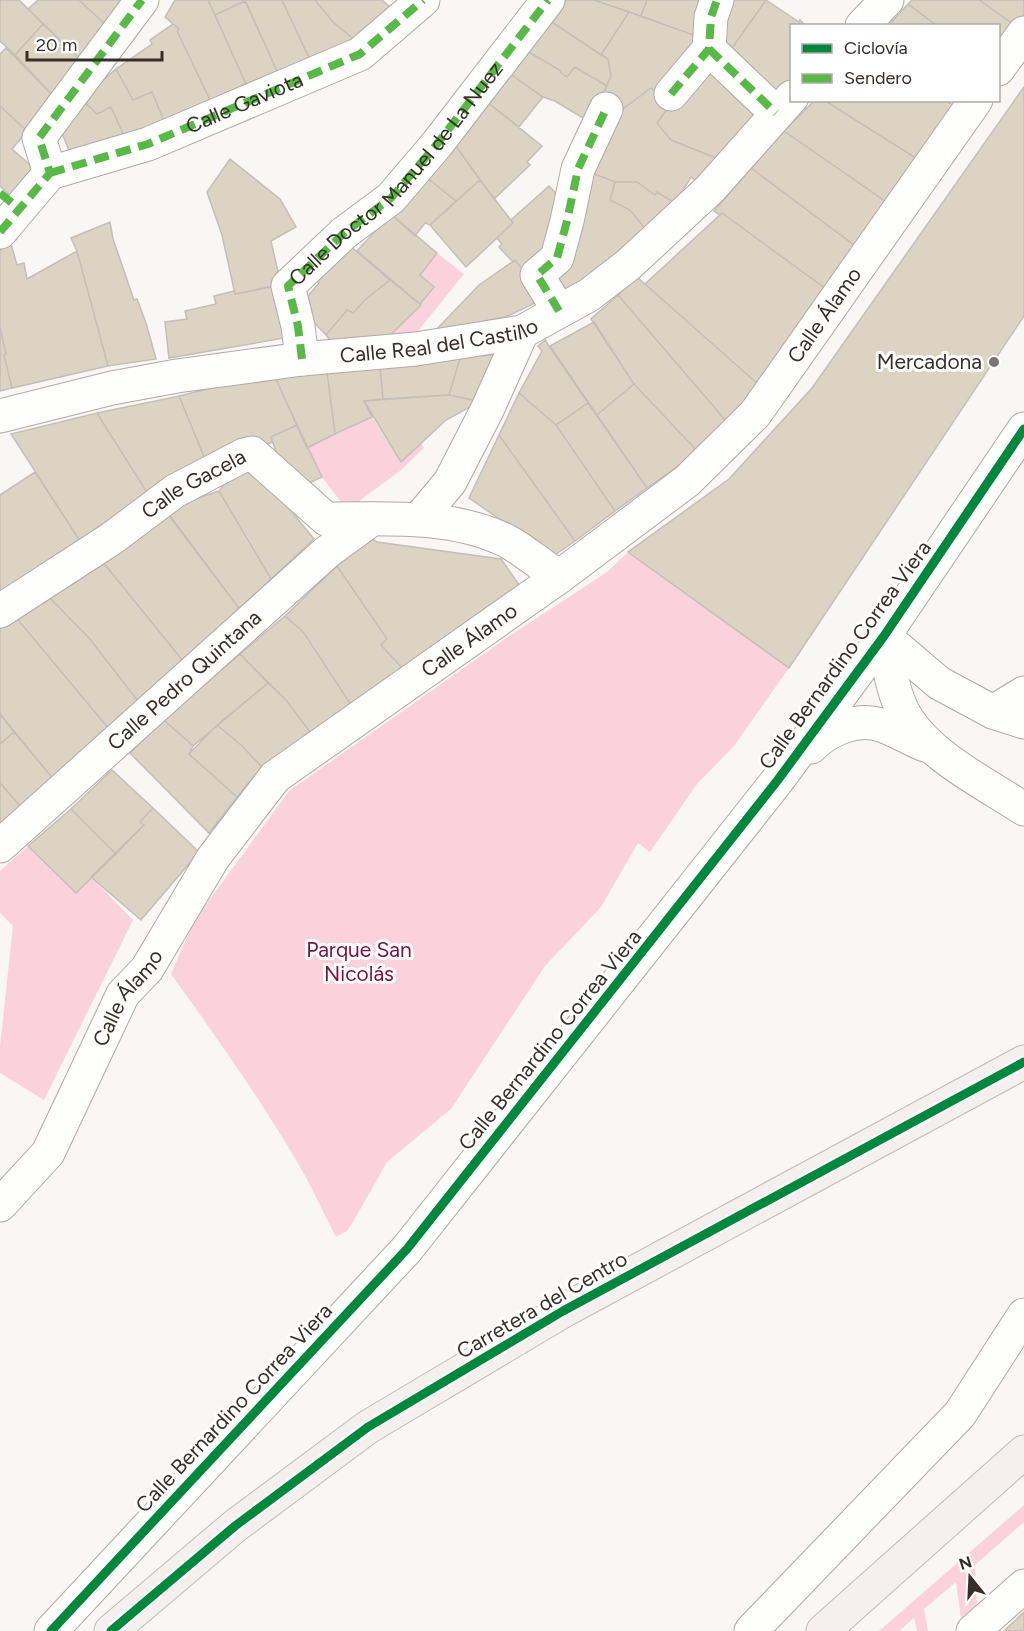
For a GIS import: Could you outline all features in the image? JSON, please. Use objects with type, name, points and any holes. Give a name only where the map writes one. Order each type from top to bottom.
[{"type":"main road","name":"Carretera del Centro","points":[[111,1631],[235,1526],[368,1427],[563,1311],[1024,1062]]},
{"type":"main road","points":[[823,1631],[1024,1452]]},
{"type":"street","points":[[6,211],[50,173],[39,138],[142,0]]},
{"type":"street","name":"Calle Gaviota","points":[[50,173],[148,144],[360,54],[423,0]]},
{"type":"street","name":"Calle Doctor Manuel de La Nuez","points":[[302,359],[298,326],[288,286],[344,233],[391,198],[437,144],[548,0]]},
{"type":"street","points":[[671,94],[709,49],[711,17],[717,0]]},
{"type":"street","points":[[864,24],[887,0]]},
{"type":"street","points":[[1000,68],[1024,33]]},
{"type":"street","points":[[709,49],[784,105]]},
{"type":"street","name":"Calle Álamo","points":[[0,1205],[48,1153],[123,994],[147,969],[213,858],[275,777],[559,578],[687,481],[755,414],[975,102]]},
{"type":"street","name":"Calle Real del Castillo","points":[[0,416],[112,388],[177,376],[302,359],[416,349],[522,332],[589,295],[628,265],[710,189],[784,105]]},
{"type":"street","points":[[559,311],[537,275],[557,258],[570,212],[578,169],[606,109]]},
{"type":"street","points":[[419,519],[450,482],[487,410],[522,332]]},
{"type":"street","name":"Calle Bernardino Correa Viera","points":[[50,1627],[407,1249],[777,781],[884,636],[1024,429]]},
{"type":"street","name":"Calle Gacela","points":[[0,611],[111,539],[175,491],[252,453],[326,519],[419,519],[474,528],[507,541],[559,578]]},
{"type":"street","name":"Calle Pedro Quintana","points":[[0,846],[327,552],[372,519]]},
{"type":"street","points":[[884,636],[939,683],[993,712],[1024,722]]},
{"type":"street","points":[[884,636],[891,679],[907,719],[932,748]]},
{"type":"street","points":[[993,712],[1024,693]]},
{"type":"street","points":[[777,781],[821,737],[847,724],[879,724],[932,748],[1024,809]]},
{"type":"street","points":[[751,1631],[960,1414],[1024,1315]]},
{"type":"street","points":[[973,1631],[1024,1586]]},
{"type":"green space","points":[[437,253],[464,274],[413,337],[382,343],[420,305],[433,287],[420,275]]},
{"type":"green space","points":[[372,417],[401,462],[420,442],[424,448],[400,471],[347,510],[322,477],[307,448]]},
{"type":"green space","name":"Parque San Nicolás","points":[[628,552],[789,668],[734,746],[697,784],[650,852],[638,843],[601,907],[545,966],[451,1109],[387,1162],[347,1231],[336,1237],[282,1136],[171,974],[194,921],[289,791],[508,637],[607,572]]},
{"type":"green space","points":[[28,846],[76,893],[91,877],[133,920],[44,1100],[0,1073],[0,1046],[13,926],[0,913],[0,871]]},
{"type":"green space","points":[[1024,1505],[1024,1522],[975,1565],[977,1604],[961,1618],[956,1582],[924,1609],[928,1631],[917,1631],[914,1618],[899,1631],[879,1631]]},
{"type":"building","points":[[0,0],[19,0],[43,24],[15,55],[0,41]]},
{"type":"building","points":[[38,0],[79,0],[111,30],[86,65],[28,9]]},
{"type":"building","points":[[79,0],[134,0],[111,30]]},
{"type":"building","points":[[175,0],[208,0],[246,84],[210,100],[177,31],[179,29],[165,17]]},
{"type":"building","points":[[208,0],[245,0],[245,1],[215,15]]},
{"type":"building","points":[[245,0],[282,0],[310,60],[277,71]]},
{"type":"building","points":[[282,0],[315,0],[333,22],[357,42],[310,60]]},
{"type":"building","points":[[315,0],[382,0],[389,6],[357,42],[333,22]]},
{"type":"building","points":[[566,0],[594,0],[629,12],[601,55],[550,21]]},
{"type":"building","points":[[594,0],[647,0],[641,16]]},
{"type":"building","points":[[647,0],[713,0],[699,37],[641,16]]},
{"type":"building","points":[[721,0],[766,0],[730,51],[722,45]]},
{"type":"building","points":[[766,0],[804,24],[790,24],[790,82],[776,95],[730,51]]},
{"type":"building","points":[[912,0],[979,0],[1016,26],[1000,48],[1000,24],[934,24],[908,4]]},
{"type":"building","points":[[979,0],[1024,0],[1024,14],[1016,26]]},
{"type":"building","points":[[245,1],[277,71],[246,84],[215,15]]},
{"type":"building","points":[[908,4],[935,24],[890,24]]},
{"type":"building","points":[[629,12],[699,37],[661,95],[651,88],[624,108],[604,92],[611,76],[608,59],[601,55]]},
{"type":"building","points":[[550,21],[608,59],[611,76],[607,86],[575,67],[567,77],[527,51]]},
{"type":"building","points":[[43,24],[86,65],[57,100],[15,55]]},
{"type":"building","points":[[173,24],[179,29],[177,31],[210,100],[164,121],[152,92],[133,100],[116,69],[152,44],[150,40]]},
{"type":"building","points":[[6,48],[57,100],[27,131],[0,106],[0,54]]},
{"type":"building","points":[[527,51],[567,77],[575,67],[607,86],[591,123],[555,101],[543,97],[509,73]]},
{"type":"building","points":[[116,69],[133,100],[152,92],[164,121],[125,138],[111,107],[97,114],[81,99]]},
{"type":"building","points":[[509,73],[543,97],[519,127],[487,102]]},
{"type":"building","points":[[710,73],[761,108],[726,162],[671,140],[657,123],[671,104]]},
{"type":"building","points":[[1024,87],[1024,316],[789,668],[628,552],[729,479],[812,388]]},
{"type":"building","points":[[651,88],[671,104],[657,123],[671,140],[726,162],[704,187],[691,177],[675,203],[657,192],[655,195],[637,182],[615,182],[584,170],[584,165],[624,108]]},
{"type":"building","points":[[81,99],[97,114],[111,107],[125,138],[73,160],[58,124]]},
{"type":"building","points":[[487,102],[542,146],[527,162],[530,165],[494,199],[453,142]]},
{"type":"building","points":[[813,102],[827,102],[922,162],[892,206],[784,131]]},
{"type":"building","points":[[827,102],[948,102],[960,110],[922,162]]},
{"type":"building","points":[[0,106],[27,131],[12,149],[35,169],[12,197],[0,186]]},
{"type":"building","points":[[784,131],[892,206],[858,248],[751,168]]},
{"type":"building","points":[[453,142],[480,180],[456,201],[425,176]]},
{"type":"building","points":[[230,159],[280,199],[296,227],[271,241],[281,285],[235,294],[222,235],[207,192]]},
{"type":"building","points":[[751,168],[858,248],[826,289],[722,213],[720,215],[714,211]]},
{"type":"building","points":[[584,170],[615,182],[610,200],[630,210],[647,231],[561,298],[544,274]]},
{"type":"building","points":[[425,176],[456,201],[430,225],[425,223],[415,236],[391,214]]},
{"type":"building","points":[[480,180],[513,223],[466,267],[430,225]]},
{"type":"building","points":[[615,182],[637,182],[655,195],[657,192],[675,203],[647,231],[630,210],[610,200]]},
{"type":"building","points":[[549,186],[567,205],[547,258],[523,270],[499,247],[502,244],[497,238],[513,223],[511,220]]},
{"type":"building","points":[[722,213],[826,289],[759,385],[645,284]]},
{"type":"building","points":[[391,214],[437,253],[420,275],[434,287],[420,304],[357,251]]},
{"type":"building","points":[[110,222],[113,239],[134,300],[137,299],[146,323],[156,359],[108,366],[77,251],[71,238]]},
{"type":"building","points":[[15,231],[17,239],[11,244],[17,265],[24,263],[27,279],[77,251],[108,366],[12,388],[0,328],[0,251]]},
{"type":"building","points":[[342,239],[390,280],[353,313],[347,310],[326,335],[299,307],[319,283],[312,278]]},
{"type":"building","points":[[515,260],[545,298],[508,316],[434,332],[479,285]]},
{"type":"building","points":[[637,277],[759,385],[727,422],[618,295]]},
{"type":"building","points":[[390,280],[421,305],[382,343],[336,347],[326,335],[347,310],[353,313]]},
{"type":"building","points":[[279,285],[290,337],[169,358],[165,322],[187,319],[185,311],[216,304],[214,296]]},
{"type":"building","points":[[618,295],[727,422],[698,452],[634,384],[591,319]]},
{"type":"building","points":[[594,322],[634,384],[597,415],[550,346]]},
{"type":"building","points":[[0,328],[12,388],[0,391]]},
{"type":"building","points":[[545,340],[588,403],[556,425],[519,393],[542,351],[538,346]]},
{"type":"building","points":[[500,354],[477,401],[449,395],[460,358]]},
{"type":"building","points":[[460,358],[449,395],[383,399],[380,366]]},
{"type":"building","points":[[380,366],[383,399],[364,401],[372,417],[335,434],[327,372]]},
{"type":"building","points":[[327,372],[335,434],[307,448],[275,377]]},
{"type":"building","points":[[275,377],[297,425],[271,437],[272,442],[266,445],[207,464],[179,396],[215,387]]},
{"type":"building","points":[[634,384],[698,452],[647,488],[597,415]]},
{"type":"building","points":[[519,393],[556,425],[615,511],[575,541],[499,435]]},
{"type":"building","points":[[449,395],[477,401],[477,403],[446,420],[401,462],[364,401]]},
{"type":"building","points":[[179,396],[207,464],[151,499],[97,413]]},
{"type":"building","points":[[588,403],[647,488],[615,511],[556,425]]},
{"type":"building","points":[[97,413],[151,499],[82,544],[11,434]]},
{"type":"building","points":[[297,425],[322,477],[299,488],[278,458],[271,437]]},
{"type":"building","points":[[499,435],[575,541],[553,556],[469,498]]},
{"type":"building","points":[[247,457],[314,539],[271,579],[219,491]]},
{"type":"building","points":[[35,472],[82,544],[0,598],[0,495]]},
{"type":"building","points":[[219,491],[271,579],[241,611],[165,509]]},
{"type":"building","points":[[167,513],[241,611],[183,661],[98,556]]},
{"type":"building","points":[[366,534],[377,542],[501,559],[522,589],[405,671],[381,645],[387,639],[337,566],[359,549]]},
{"type":"building","points":[[98,556],[183,661],[138,701],[89,638],[45,593]]},
{"type":"building","points":[[337,566],[387,639],[381,645],[405,671],[353,708],[304,633],[285,616]]},
{"type":"building","points":[[45,593],[89,638],[138,701],[109,729],[14,615]]},
{"type":"building","points":[[14,615],[109,729],[55,781],[0,714],[0,625]]},
{"type":"building","points":[[285,616],[304,633],[353,708],[313,736],[286,700],[240,654]]},
{"type":"building","points":[[240,654],[268,683],[193,746],[164,720]]},
{"type":"building","points":[[268,683],[286,700],[313,736],[262,767],[217,725]]},
{"type":"building","points":[[0,714],[14,732],[0,744]]},
{"type":"building","points":[[164,720],[193,746],[189,754],[237,797],[209,833],[130,753]]},
{"type":"building","points":[[217,725],[262,767],[237,797],[189,754]]},
{"type":"building","points":[[14,732],[55,781],[23,809],[0,783],[0,744]]},
{"type":"building","points":[[112,770],[153,808],[140,822],[144,825],[116,854],[71,809]]},
{"type":"building","points":[[0,783],[23,809],[0,830]]},
{"type":"building","points":[[153,808],[199,852],[141,920],[91,877],[144,825],[140,822]]},
{"type":"building","points":[[71,809],[116,854],[76,893],[28,846]]},
{"type":"building","points":[[1024,1612],[1024,1631],[1004,1631]]},
{"type":"marked path","points":[[0,232],[50,173],[39,138],[142,0]]},
{"type":"marked path","points":[[50,173],[148,144],[360,54],[423,0]]},
{"type":"marked path","points":[[302,359],[298,326],[288,286],[344,233],[391,198],[437,144],[548,0]]},
{"type":"marked path","points":[[671,94],[709,49],[711,17],[717,0]]},
{"type":"marked path","points":[[709,49],[776,113]]},
{"type":"marked path","points":[[559,311],[537,275],[557,258],[578,169],[606,109]]},
{"type":"marked path","points":[[0,193],[19,209]]},
{"type":"cycle path","points":[[51,1631],[407,1249],[777,781],[884,636],[1024,429]]},
{"type":"cycle path","points":[[111,1631],[235,1526],[368,1427],[563,1311],[1024,1062]]},
{"type":"place","name":"Mercadona","points":[[994,362]]}]
